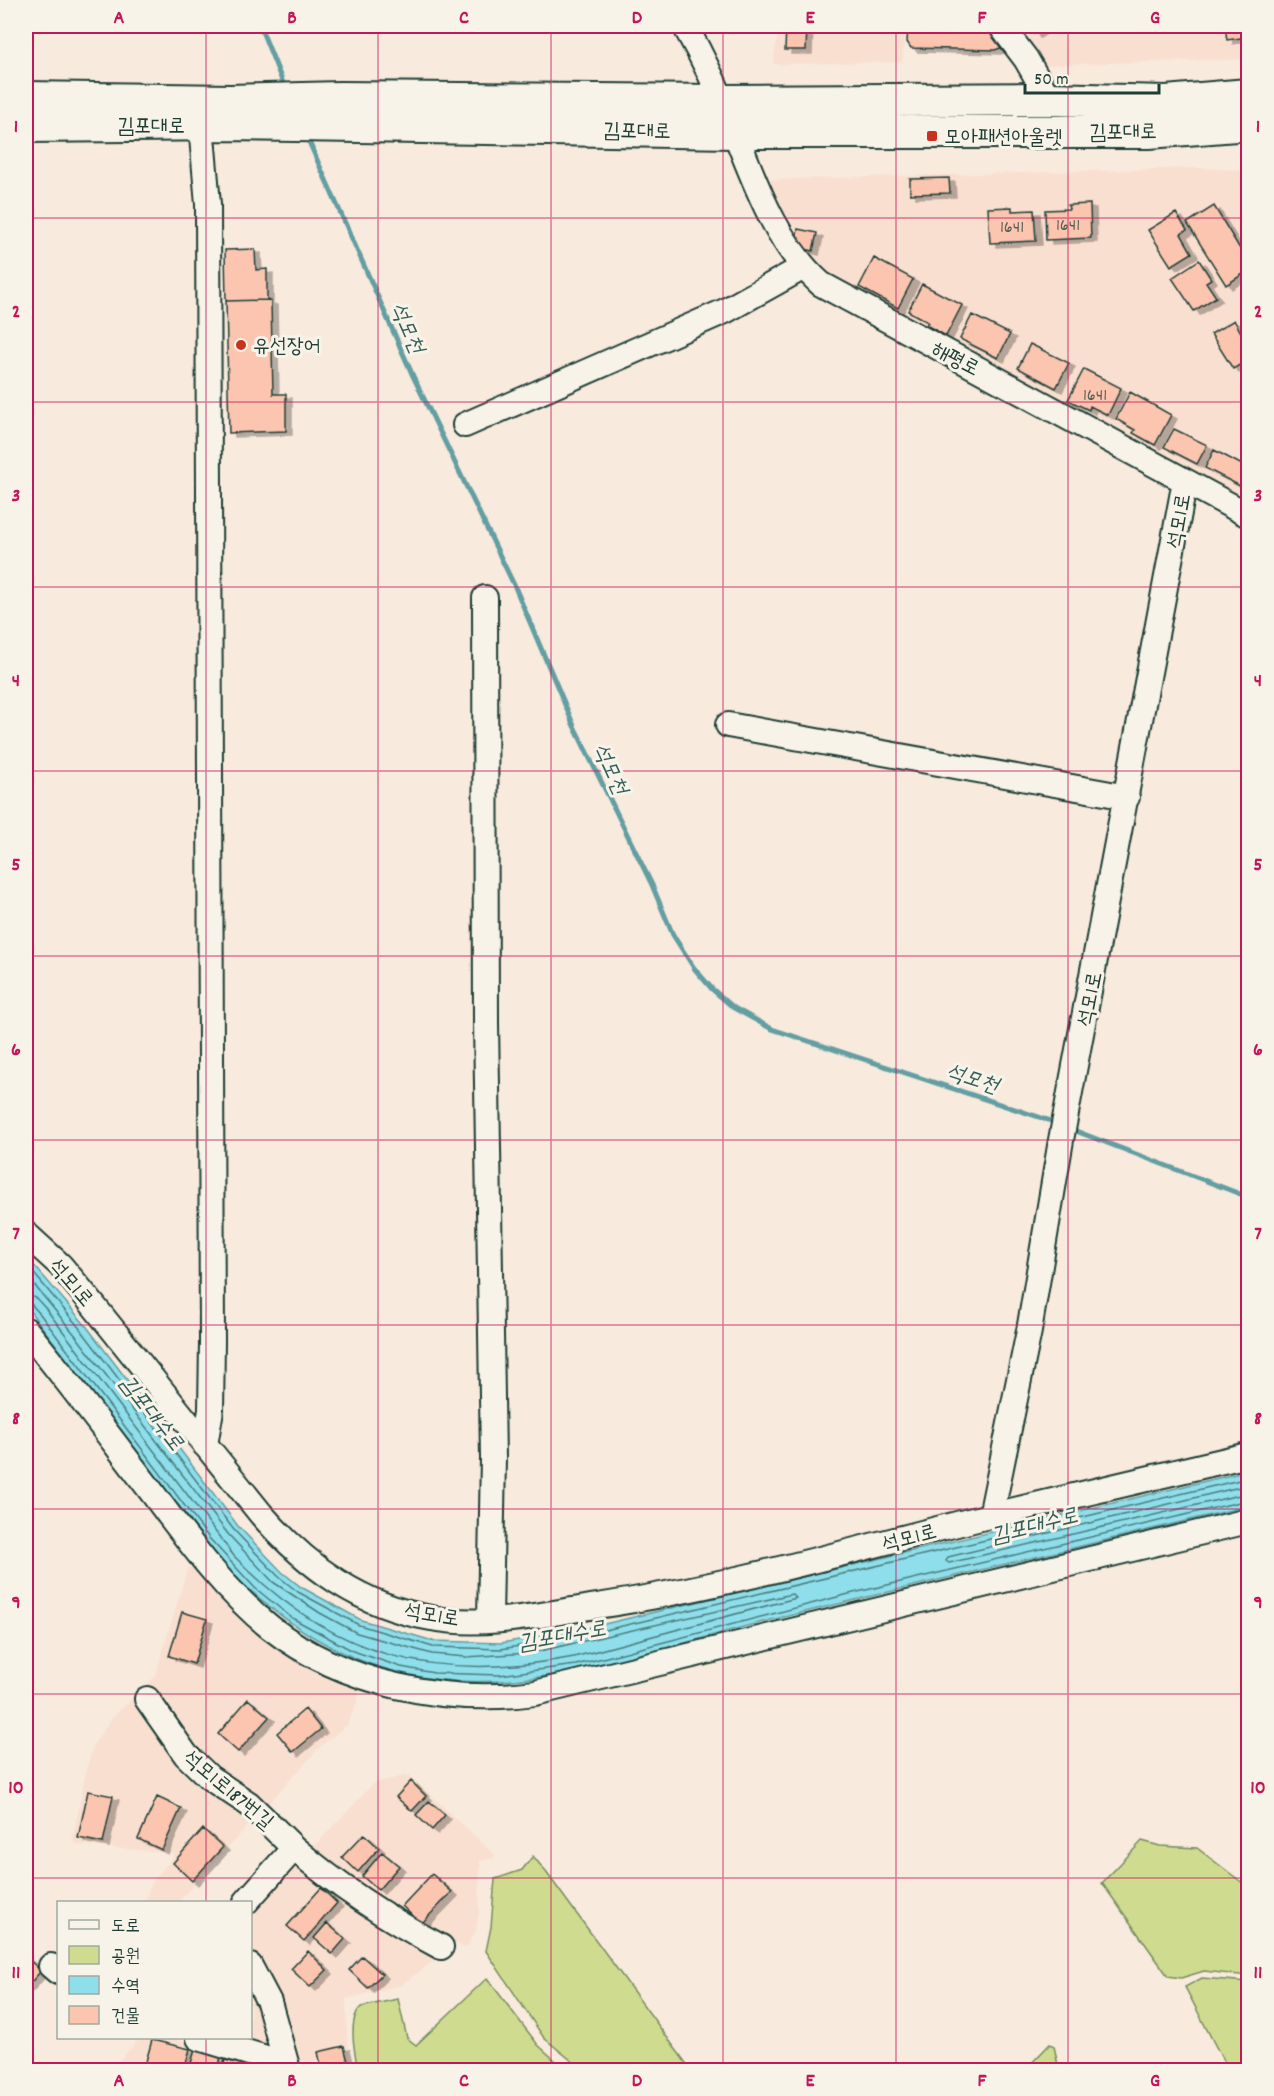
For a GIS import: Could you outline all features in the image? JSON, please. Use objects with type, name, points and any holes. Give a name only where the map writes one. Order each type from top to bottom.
[{"type":"main road","name":"김포대로","points":[[26,126],[220,117],[340,98],[722,101],[1049,99],[1166,102],[1248,95]]},
{"type":"main road","name":"김포대로","points":[[26,98],[220,117],[358,126],[734,132],[1149,132],[1248,124]]},
{"type":"main road","points":[[834,132],[834,122],[839,115],[872,112],[885,100]]},
{"type":"lane","name":"해평로","points":[[685,26],[722,101],[754,185],[802,268],[820,284],[852,303],[1051,406],[1248,515]]},
{"type":"lane","points":[[1000,26],[1026,58],[1049,99]]},
{"type":"lane","points":[[205,1445],[211,1410],[212,1353],[208,228],[220,117]]},
{"type":"lane","points":[[465,424],[725,311],[802,268]]},
{"type":"lane","name":"석모1로","points":[[992,1516],[1045,1246],[1061,1140],[1185,481]]},
{"type":"lane","points":[[485,598],[486,1023],[493,1458],[490,1620]]},
{"type":"lane","points":[[728,725],[1127,797]]},
{"type":"lane","name":"석모1로","points":[[26,1234],[60,1265],[281,1537],[324,1575],[348,1590],[380,1604],[432,1618],[490,1620],[643,1599],[731,1582],[992,1516],[1248,1455]]},
{"type":"lane","points":[[26,1330],[199,1555],[271,1628],[295,1644],[345,1668],[424,1692],[478,1697],[535,1694],[1248,1521]]},
{"type":"lane","name":"석모1로187번길","points":[[147,1699],[186,1755],[210,1778],[249,1804],[330,1879],[370,1906],[441,1947]]},
{"type":"lane","points":[[247,1901],[294,1848]]},
{"type":"lane","points":[[252,1970],[269,2002],[287,2067]]},
{"type":"lane","points":[[205,2039],[287,2067]]},
{"type":"shaded area","points":[[779,26],[905,26],[902,62],[773,64]]},
{"type":"shaded area","points":[[1009,26],[1248,26],[1248,59],[1046,65],[1039,64]]},
{"type":"shaded area","name":"모아패션아울렛","points":[[1202,168],[1248,171],[1248,502],[815,268],[761,180]]},
{"type":"shaded area","points":[[188,1567],[193,1568],[237,1617],[265,1641],[323,1672],[358,1686],[358,1699],[347,1725],[321,1746],[179,1901],[145,1901],[151,1883],[173,1858],[172,1853],[80,1845],[74,1843],[73,1838],[87,1766],[94,1744],[112,1718],[155,1677]]},
{"type":"shaded area","points":[[409,1775],[495,1855],[494,1858],[480,1860],[479,1912],[476,1931],[466,1948],[413,1924],[309,1852],[374,1783]]},
{"type":"shaded area","points":[[296,1861],[439,1957],[401,1985],[346,1999],[347,2035],[352,2070],[294,2070],[252,1956],[252,1908]]},
{"type":"shaded area","points":[[252,1983],[276,2051],[225,2039],[252,2039]]},
{"type":"shaded area","points":[[139,2039],[176,2039],[249,2059],[278,2070],[111,2070]]},
{"type":"green space","points":[[1142,1841],[1160,1846],[1197,1848],[1248,1887],[1248,1976],[1204,1971],[1181,1978],[1168,1976],[1102,1883]]},
{"type":"green space","points":[[533,1856],[691,2070],[583,2070],[544,2038],[486,1951],[491,1927],[495,1879],[522,1870]]},
{"type":"green space","points":[[487,1978],[538,2045],[566,2070],[358,2070],[353,2028],[354,2020],[361,2007],[398,1999],[407,2038],[416,2045]]},
{"type":"green space","points":[[1202,1978],[1248,1982],[1248,2070],[1228,2070],[1185,1987]]},
{"type":"green space","points":[[1050,2044],[1054,2046],[1059,2070],[1025,2070]]},
{"type":"water","name":"김포대수로","points":[[26,1256],[87,1327],[238,1526],[282,1572],[301,1587],[361,1620],[433,1641],[501,1643],[579,1630],[1248,1471],[1248,1506],[824,1607],[600,1666],[518,1680],[476,1682],[403,1674],[346,1654],[319,1640],[269,1606],[224,1565],[26,1306]]},
{"type":"building","points":[[786,26],[807,26],[806,50],[785,50]]},
{"type":"building","points":[[908,26],[996,26],[1003,47],[995,50],[911,48],[907,42]]},
{"type":"building","points":[[1029,26],[1047,26],[1034,34]]},
{"type":"building","points":[[1225,26],[1248,26],[1248,37],[1227,40]]},
{"type":"building","points":[[949,178],[950,193],[910,194],[910,179]]},
{"type":"building","points":[[1090,204],[1091,238],[1046,240],[1045,210],[1069,209],[1068,205]]},
{"type":"building","points":[[1214,206],[1248,262],[1248,271],[1226,285],[1187,223]]},
{"type":"building","points":[[1012,207],[1012,211],[1034,210],[1036,241],[990,243],[988,208]]},
{"type":"building","points":[[1176,213],[1187,230],[1181,234],[1192,253],[1171,266],[1148,230]]},
{"type":"building","points":[[798,229],[817,233],[813,251],[805,249],[796,239]]},
{"type":"building","points":[[255,249],[256,270],[267,269],[267,300],[226,301],[225,250]]},
{"type":"building","points":[[874,258],[913,279],[898,308],[859,287]]},
{"type":"building","points":[[1199,260],[1211,279],[1206,282],[1216,297],[1194,311],[1172,278]]},
{"type":"building","points":[[922,284],[962,305],[946,336],[926,325],[928,322],[908,311]]},
{"type":"building","points":[[226,301],[271,301],[273,394],[286,394],[286,431],[229,433]]},
{"type":"building","points":[[972,315],[1010,334],[998,358],[960,339]]},
{"type":"building","points":[[1234,320],[1248,345],[1248,360],[1233,369],[1211,334]]},
{"type":"building","points":[[1030,344],[1069,363],[1056,388],[1018,368]]},
{"type":"building","points":[[1084,369],[1121,388],[1108,415],[1090,406],[1089,410],[1068,400]]},
{"type":"building","points":[[1130,392],[1171,415],[1155,445],[1133,433],[1135,430],[1116,419]]},
{"type":"building","points":[[1174,429],[1207,445],[1197,464],[1164,447]]},
{"type":"building","points":[[1214,450],[1248,468],[1248,476],[1242,487],[1205,468]]},
{"type":"building","points":[[182,1612],[207,1619],[194,1664],[169,1656]]},
{"type":"building","points":[[248,1699],[269,1717],[238,1752],[218,1734]]},
{"type":"building","points":[[305,1709],[321,1729],[293,1752],[277,1733]]},
{"type":"building","points":[[411,1781],[426,1796],[412,1811],[396,1797]]},
{"type":"building","points":[[88,1791],[113,1796],[103,1843],[78,1838]]},
{"type":"building","points":[[157,1797],[181,1808],[162,1850],[138,1839]]},
{"type":"building","points":[[429,1801],[445,1815],[432,1830],[416,1815]]},
{"type":"building","points":[[203,1829],[223,1847],[192,1881],[173,1863]]},
{"type":"building","points":[[364,1834],[379,1848],[358,1872],[342,1857]]},
{"type":"building","points":[[382,1852],[399,1866],[378,1890],[362,1876]]},
{"type":"building","points":[[432,1874],[452,1892],[421,1924],[402,1906]]},
{"type":"building","points":[[321,1888],[337,1903],[304,1941],[287,1926]]},
{"type":"building","points":[[327,1923],[345,1939],[332,1954],[314,1938]]},
{"type":"building","points":[[308,1951],[327,1970],[310,1987],[291,1969]]},
{"type":"building","points":[[362,1956],[382,1974],[368,1988],[349,1970]]},
{"type":"building","points":[[26,1957],[41,1971],[26,1988]]},
{"type":"building","points":[[152,2040],[190,2049],[184,2070],[167,2070],[145,2065]]},
{"type":"building","points":[[344,2046],[350,2070],[322,2070],[318,2052]]},
{"type":"building","points":[[195,2050],[221,2057],[218,2070],[189,2070]]},
{"type":"building","points":[[225,2060],[263,2070],[222,2070]]},
{"type":"waterway","name":"석모천","points":[[260,26],[285,88]]},
{"type":"waterway","name":"석모천","points":[[306,135],[413,376],[515,587],[574,726],[652,885],[673,935],[694,968],[712,989],[734,1008],[772,1029],[1057,1123]]},
{"type":"waterway","name":"석모천","points":[[1068,1128],[1248,1197]]},
{"type":"place","name":"모아패션아울렛","points":[[932,136]]},
{"type":"place","name":"유선장어","points":[[241,345]]}]
